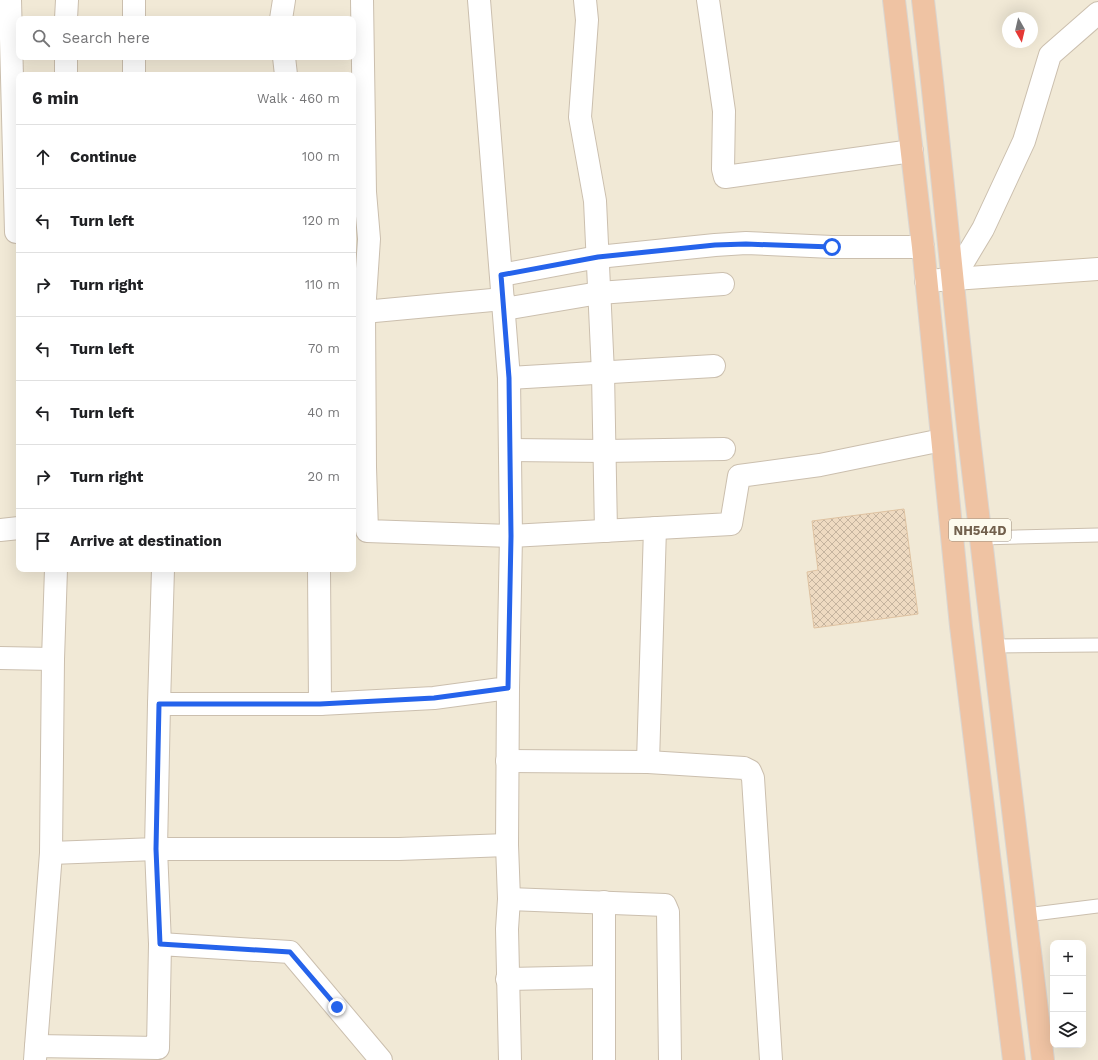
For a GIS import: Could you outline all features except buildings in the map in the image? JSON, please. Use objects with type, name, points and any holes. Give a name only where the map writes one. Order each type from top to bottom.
[{"type":"highway","name":"NH544D","points":[[894,0],[923,247],[961,626],[1014,1060]]},
{"type":"highway","name":"NH544D","points":[[923,0],[993,646],[1043,1060]]},
{"type":"highway","points":[[961,626],[991,622]]},
{"type":"street","points":[[10,0],[12,232]]},
{"type":"street","points":[[66,16],[67,0]]},
{"type":"street","points":[[134,0],[134,16]]},
{"type":"street","points":[[281,16],[284,0]]},
{"type":"street","points":[[362,0],[359,192],[369,239],[358,313],[360,531],[511,536],[730,524],[739,476],[820,465],[942,440]]},
{"type":"street","points":[[479,0],[509,378],[511,536],[506,845],[509,899],[507,929],[507,979],[510,1060]]},
{"type":"street","points":[[585,0],[587,20],[580,117],[595,201],[603,373],[606,531]]},
{"type":"street","points":[[708,0],[724,111],[723,169],[725,177],[912,151]]},
{"type":"street","points":[[953,280],[983,229],[1024,141],[1050,55],[1098,13]]},
{"type":"street","points":[[66,60],[66,72]]},
{"type":"street","points":[[134,60],[134,72]]},
{"type":"street","points":[[284,60],[286,72]]},
{"type":"street","points":[[501,275],[598,257],[715,245],[746,244],[832,247],[923,247]]},
{"type":"street","points":[[926,281],[1098,269]]},
{"type":"street","points":[[358,313],[503,304],[599,292],[724,284]]},
{"type":"street","points":[[509,378],[714,366]]},
{"type":"street","points":[[510,450],[605,451],[724,449]]},
{"type":"street","points":[[0,530],[16,528]]},
{"type":"street","points":[[648,762],[655,528]]},
{"type":"street","points":[[56,572],[52,659],[50,853],[36,1053],[157,1054],[160,944],[156,849],[163,572]]},
{"type":"street","points":[[320,572],[320,704]]},
{"type":"street","points":[[0,658],[52,659]]},
{"type":"street","points":[[159,704],[320,704],[434,698],[508,688]]},
{"type":"street","points":[[507,761],[648,762],[744,768],[750,771],[753,778],[771,1060]]},
{"type":"street","points":[[50,853],[156,849],[399,849],[506,845]]},
{"type":"street","points":[[509,899],[665,905],[667,907],[670,1060]]},
{"type":"street","points":[[604,902],[604,1060]]},
{"type":"street","points":[[160,944],[290,952],[381,1060]]},
{"type":"street","points":[[507,979],[604,977]]},
{"type":"lane","points":[[981,538],[1098,535]]},
{"type":"lane","points":[[993,646],[1098,645]]},
{"type":"lane","points":[[1026,915],[1098,906]]},
{"type":"shaded area","points":[[0,0],[1098,0],[1098,1060],[0,1060]]},
{"type":"route","points":[[337,1007],[290,952],[160,944],[156,849],[159,704],[320,704],[434,698],[508,688],[511,536],[509,378],[501,275],[598,257],[715,245],[746,244],[832,247]]}]
